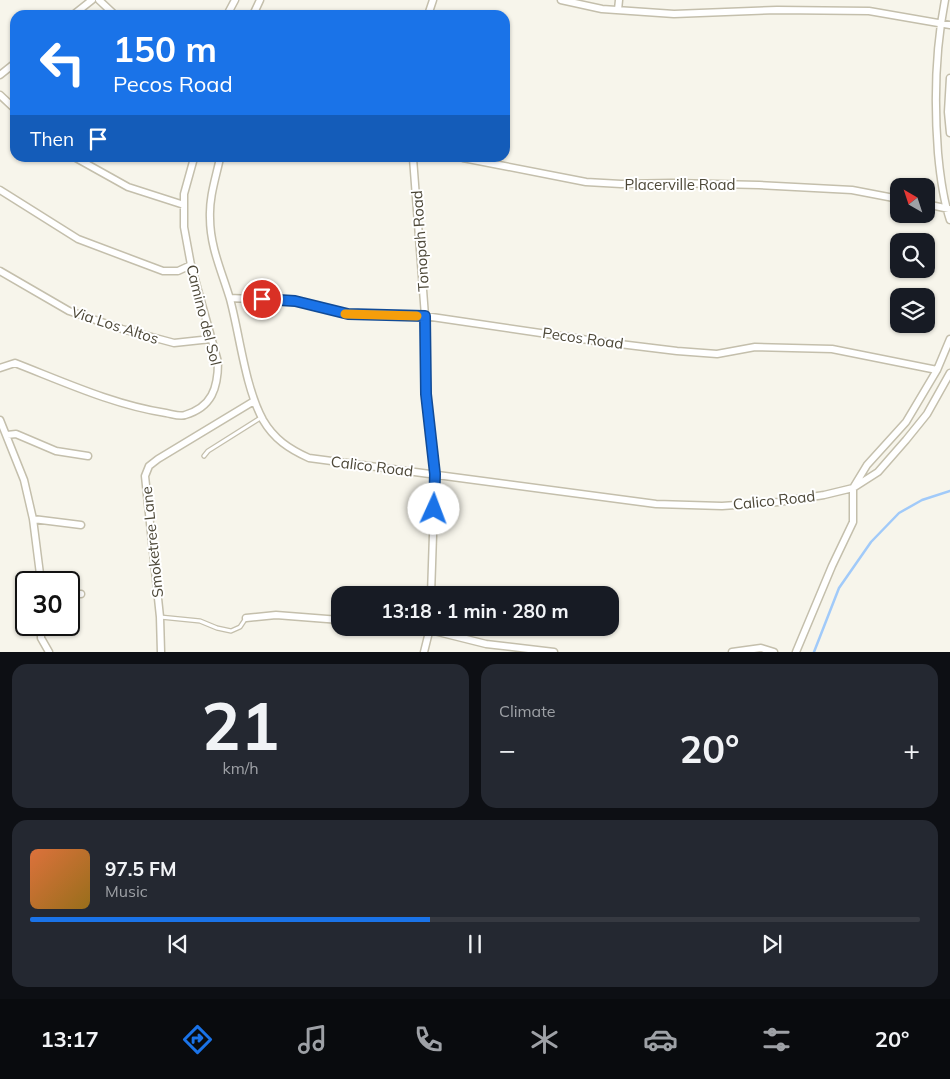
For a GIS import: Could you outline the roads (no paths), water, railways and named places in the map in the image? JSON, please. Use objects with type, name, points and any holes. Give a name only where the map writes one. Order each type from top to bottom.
[{"type":"street","points":[[79,10],[92,0]]},
{"type":"street","points":[[99,0],[110,10]]},
{"type":"street","points":[[561,0],[602,9],[674,14],[777,10],[869,11],[950,25]]},
{"type":"street","points":[[618,10],[619,0]]},
{"type":"street","points":[[945,0],[940,23],[936,68],[935,117],[940,168],[950,220]]},
{"type":"street","points":[[0,75],[10,66]]},
{"type":"street","points":[[950,78],[948,112],[950,133]]},
{"type":"street","points":[[0,95],[10,104]]},
{"type":"street","points":[[83,162],[128,187],[184,204]]},
{"type":"street","name":"Camino del Sol","points":[[0,368],[15,363],[108,399],[154,412],[183,416],[202,407],[214,394],[218,378],[218,362],[210,339],[191,265],[184,228],[184,194],[193,162]]},
{"type":"street","name":"Calico Road","points":[[219,162],[212,194],[210,217],[212,246],[230,298],[254,401],[276,438],[290,449],[309,458],[656,504],[722,506],[778,502],[824,495],[853,488],[878,472],[927,414],[950,373]]},
{"type":"street","name":"Tonopah Road","points":[[413,162],[425,316],[426,394],[435,474],[431,586]]},
{"type":"street","name":"Placerville Road","points":[[484,162],[586,182],[621,184],[759,184],[852,190],[890,197]]},
{"type":"street","points":[[0,190],[78,239],[163,270],[178,271],[191,265]]},
{"type":"street","points":[[935,206],[948,209]]},
{"type":"street","name":"Via Los Altos","points":[[0,271],[69,311],[104,323],[174,343],[210,339]]},
{"type":"street","name":"Pecos Road","points":[[230,298],[295,301],[348,314],[425,316],[595,341],[717,354],[755,347],[832,349],[936,370]]},
{"type":"street","points":[[796,652],[832,566],[854,522],[853,488],[868,465],[906,422],[936,370],[950,339]]},
{"type":"street","name":"Smoketree Lane","points":[[162,652],[145,476],[149,466],[158,459],[254,401]]},
{"type":"street","points":[[0,420],[24,480],[33,519],[40,571]]},
{"type":"street","points":[[7,435],[16,434],[56,451],[88,456]]},
{"type":"street","points":[[33,519],[81,525]]},
{"type":"street","points":[[246,618],[276,615],[331,619]]},
{"type":"street","points":[[41,636],[49,652]]},
{"type":"street","points":[[424,652],[428,636]]},
{"type":"street","points":[[456,636],[486,644],[554,652]]},
{"type":"street","points":[[732,652],[762,648],[774,652]]},
{"type":"lane","points":[[204,456],[208,450],[262,417]]},
{"type":"lane","points":[[160,617],[200,621],[231,631],[240,627],[246,618]]},
{"type":"waterway","points":[[814,652],[839,588],[871,542],[899,513],[922,500],[950,491]]}]
